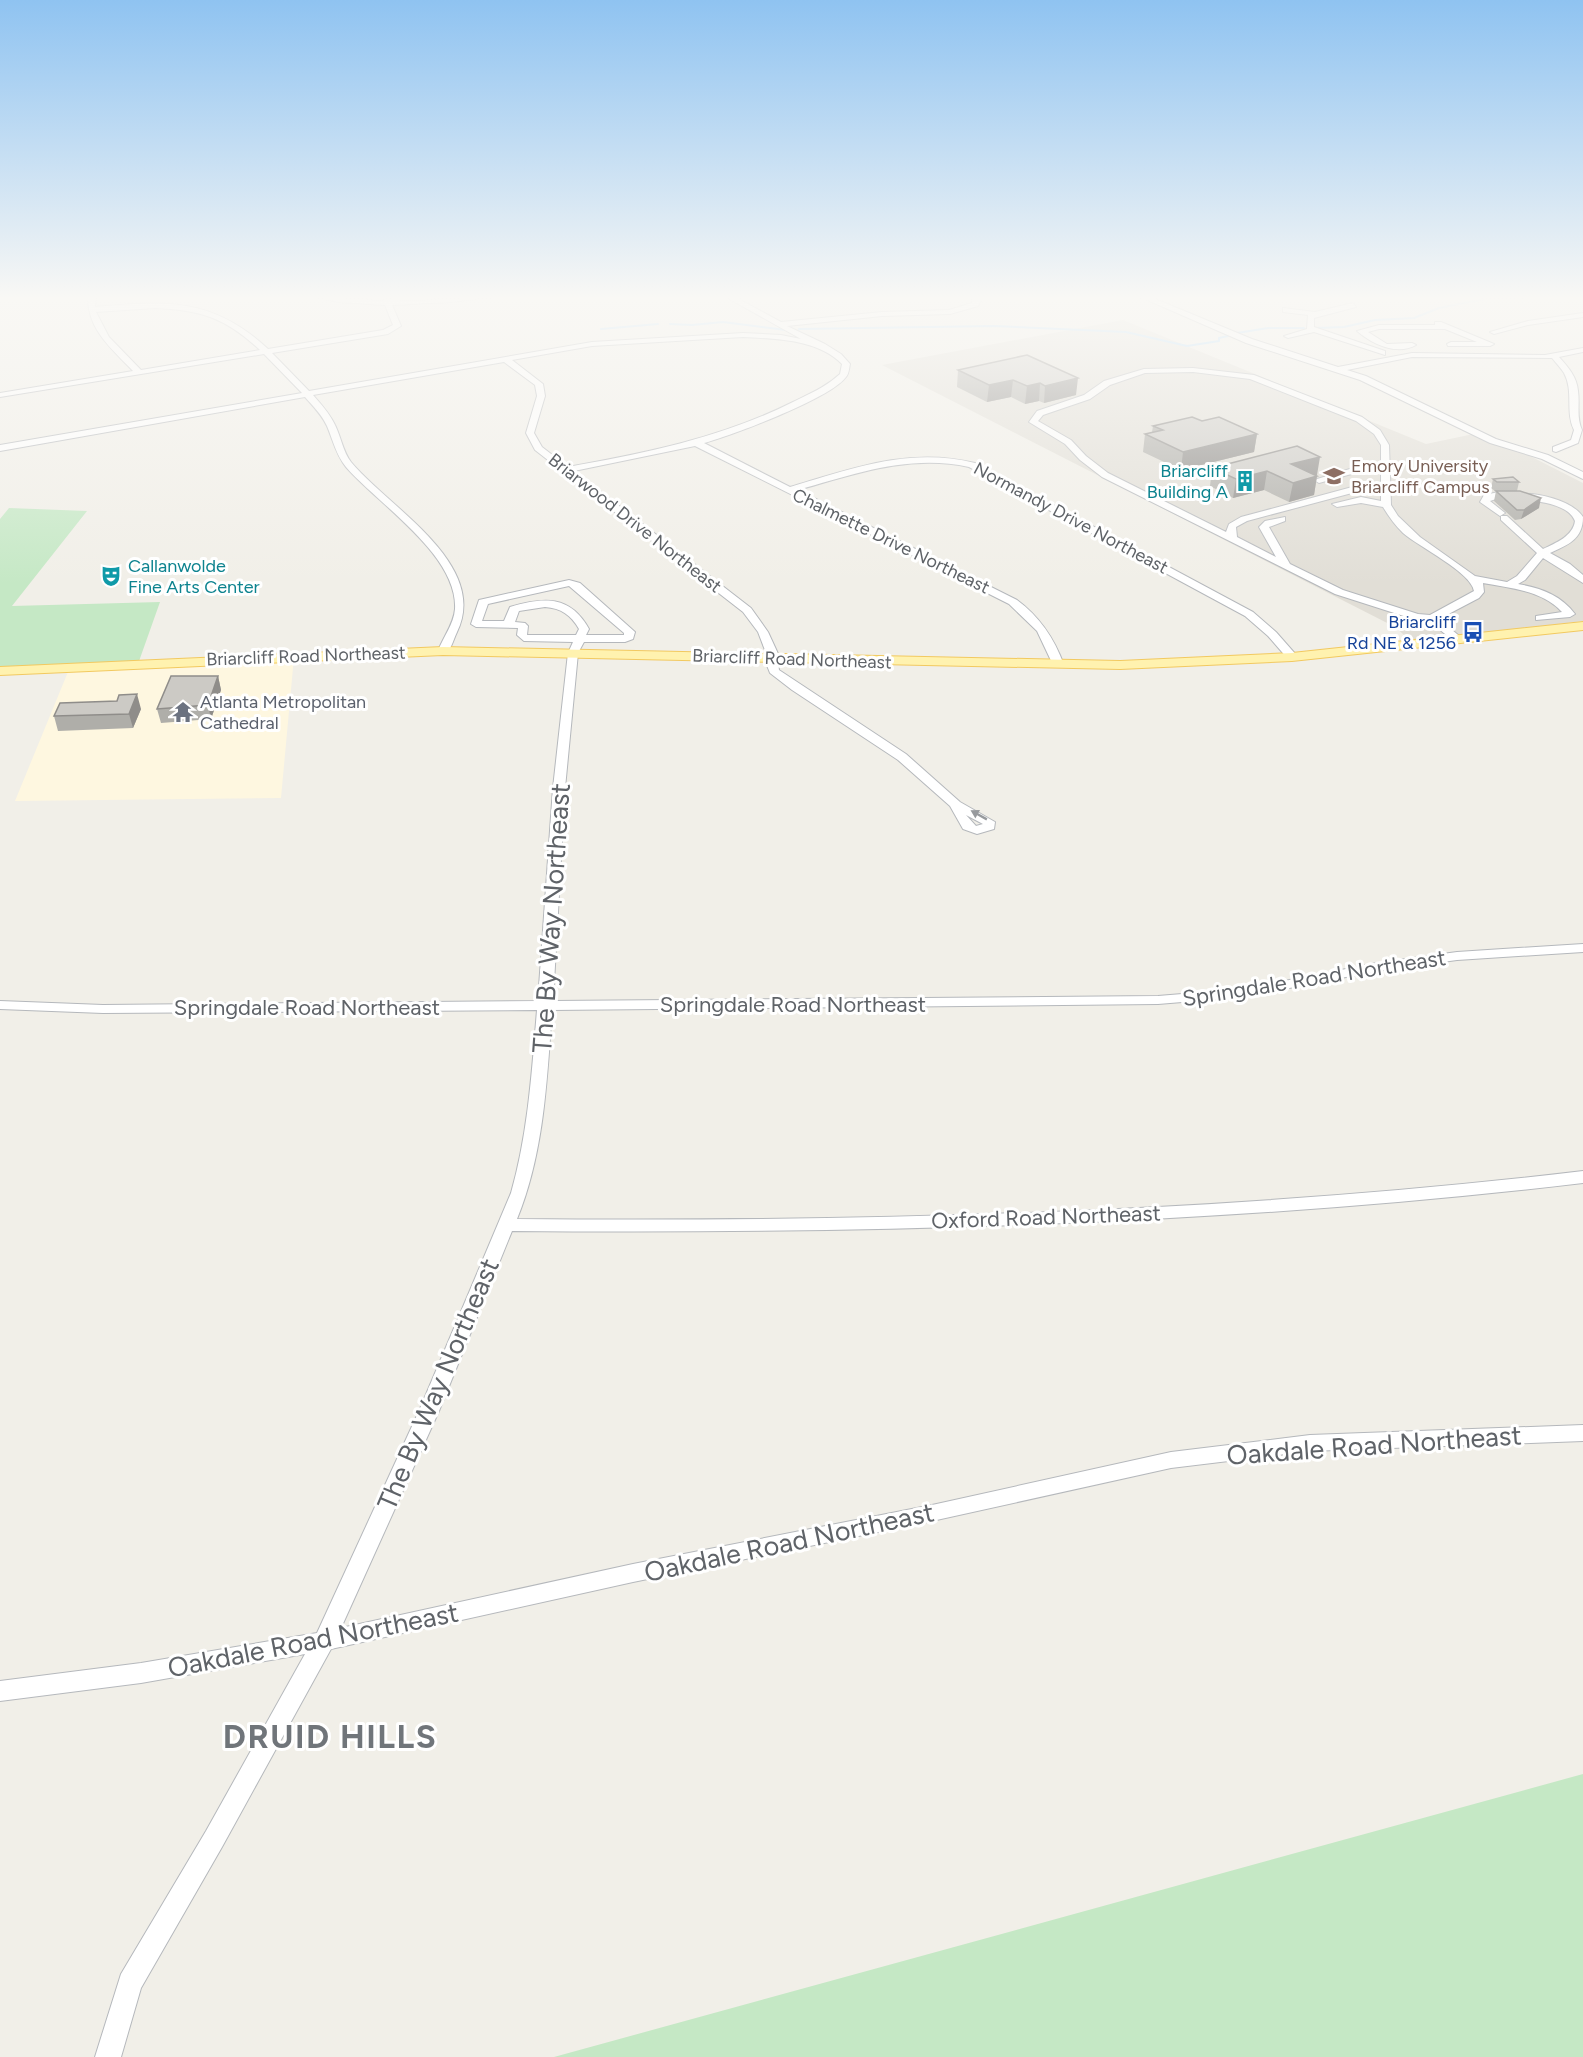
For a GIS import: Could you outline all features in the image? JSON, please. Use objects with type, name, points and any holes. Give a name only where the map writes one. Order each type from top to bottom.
[{"type":"main road","name":"Briarcliff Road Northeast","points":[[0,671],[576,647],[774,658],[1058,665],[1166,663],[1292,657],[1583,626]]},
{"type":"street","points":[[0,395],[18,392]]},
{"type":"street","points":[[0,448],[317,392]]},
{"type":"street","name":"Briarwood Drive Northeast","points":[[540,392],[531,430],[531,437],[538,448],[747,610],[764,634],[774,658],[772,663],[774,671],[805,694],[902,757],[956,805]]},
{"type":"street","points":[[566,470],[698,444],[765,420],[815,392]]},
{"type":"street","points":[[1094,392],[1087,397],[1040,414],[1033,422],[1068,442],[1083,458],[1105,475],[1287,567],[1360,600],[1417,617],[1432,618],[1477,594],[1511,585],[1526,573],[1542,553],[1574,535],[1580,524],[1580,518],[1575,513],[1549,500],[1501,495],[1487,497],[1485,502],[1542,553],[1566,566],[1583,580]]},
{"type":"street","points":[[1293,392],[1359,419],[1381,437],[1385,445],[1386,505]]},
{"type":"street","points":[[1395,392],[1493,441],[1545,457],[1583,476]]},
{"type":"street","points":[[1556,449],[1575,441],[1578,430],[1574,422],[1575,392]]},
{"type":"street","points":[[306,394],[329,421],[338,448],[352,469],[443,559],[459,592],[459,613],[444,651]]},
{"type":"street","name":"Chalmette Drive Northeast","points":[[698,444],[1013,602],[1039,624],[1050,643],[1058,665]]},
{"type":"street","name":"Normandy Drive Northeast","points":[[789,490],[901,460],[942,459],[972,465],[1240,609],[1263,624],[1292,657]]},
{"type":"street","points":[[1319,480],[1366,467],[1384,467]]},
{"type":"street","points":[[1233,540],[1231,530],[1233,526],[1244,519],[1368,486],[1385,479]]},
{"type":"street","points":[[1368,486],[1386,491]]},
{"type":"street","points":[[1287,567],[1265,529],[1265,524],[1353,501],[1374,501],[1386,505],[1402,527],[1472,578],[1479,588],[1477,594]]},
{"type":"street","points":[[1472,578],[1534,590],[1570,614],[1540,618]]},
{"type":"street","points":[[563,583],[576,585],[630,632],[629,637],[576,647],[524,638],[522,635],[524,628],[521,625],[476,624],[483,602],[530,590],[563,583]]},
{"type":"street","points":[[530,590],[541,603]]},
{"type":"street","points":[[508,625],[514,609],[541,603],[560,604],[577,618],[584,629],[576,647]]},
{"type":"street","points":[[459,613],[480,612]]},
{"type":"street","points":[[1432,618],[1459,640]]},
{"type":"street","name":"The By Way Northeast","points":[[108,2057],[130,1983],[214,1839],[324,1641],[429,1411],[507,1225],[524,1177],[539,1083],[559,788],[576,647]]},
{"type":"street","name":"Springdale Road Northeast","points":[[0,1005],[103,1009],[1158,1000],[1243,993],[1377,967],[1439,958],[1583,948]]},
{"type":"street","name":"Oxford Road Northeast","points":[[507,1225],[975,1221],[1142,1215],[1346,1202],[1583,1177]]},
{"type":"street","name":"Oakdale Road Northeast","points":[[0,1691],[141,1672],[324,1641],[633,1573],[932,1513],[1170,1460],[1310,1443],[1583,1433]]},
{"type":"shaded area","name":"Emory University Briarcliff Campus","points":[[935,392],[1299,392],[1426,444],[1483,432],[1583,483],[1583,621],[1412,642],[1395,627]]},
{"type":"shaded area","points":[[294,657],[281,798],[15,801],[70,667]]},
{"type":"green space","points":[[9,508],[87,511],[12,606],[160,602],[138,664],[0,671],[0,519]]},
{"type":"green space","points":[[1583,1774],[1583,2057],[554,2057]]},
{"type":"building","points":[[1192,417],[1202,421],[1219,417],[1257,434],[1183,452],[1145,434],[1163,430],[1153,426]]},
{"type":"building","points":[[1297,446],[1320,457],[1291,464],[1317,476],[1293,483],[1267,471],[1236,479],[1212,468]]},
{"type":"building","points":[[1513,477],[1519,482],[1497,482],[1493,479]]},
{"type":"building","points":[[1496,491],[1520,491],[1541,498],[1524,510],[1517,510]]},
{"type":"building","points":[[171,676],[218,676],[208,705],[157,709]]},
{"type":"building","points":[[137,694],[129,714],[54,716],[60,703],[117,701],[119,695]]},
{"type":"place","name":"Emory University Briarcliff Campus","points":[[1334,476]]},
{"type":"place","name":"Briarcliff Building A","points":[[1245,481]]},
{"type":"place","name":"Callanwolde Fine Arts Center","points":[[111,576]]},
{"type":"place","name":"Briarcliff Rd NE & 1256","points":[[1473,632]]},
{"type":"place","name":"Atlanta Metropolitan Cathedral","points":[[183,712]]},
{"type":"district","name":"DRUID HILLS","points":[[330,1736]]}]
